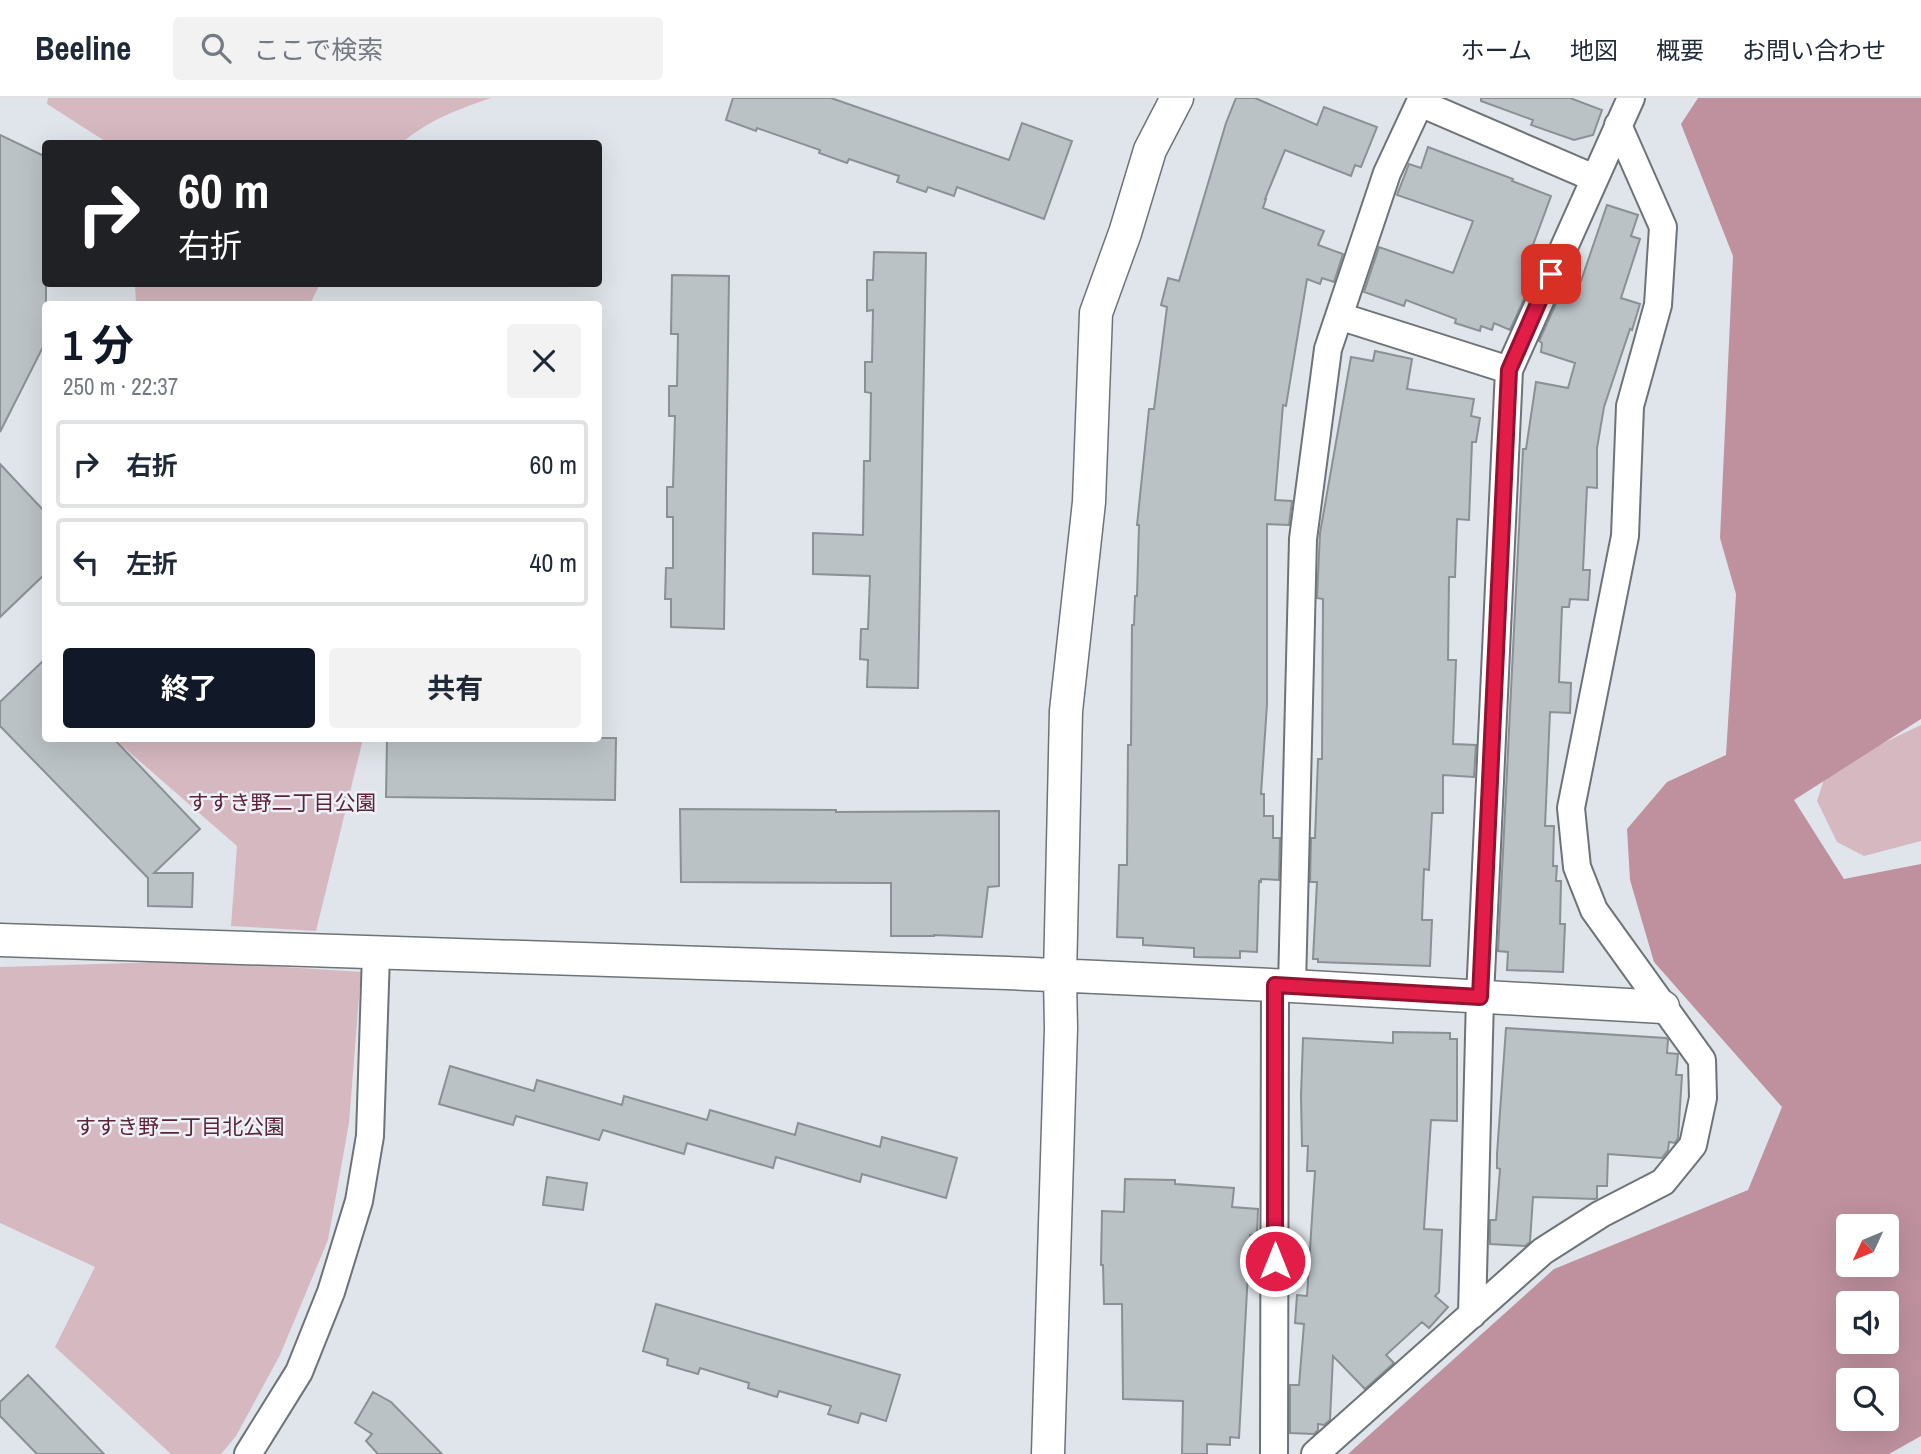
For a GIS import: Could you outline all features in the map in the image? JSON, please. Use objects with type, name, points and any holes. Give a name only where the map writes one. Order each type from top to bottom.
[{"type":"street","points":[[1048,1454],[1061,1028],[1066,711],[1089,502],[1097,313],[1150,150],[1177,98]]},
{"type":"street","points":[[1472,1315],[1480,997],[1509,370],[1631,98]]},
{"type":"street","points":[[1274,1454],[1283,985],[1303,540],[1328,349],[1387,173],[1421,100],[1594,178]]},
{"type":"street","points":[[1315,1454],[1543,1251],[1601,1214],[1663,1182],[1693,1145],[1703,1098],[1702,1060],[1594,910],[1577,867],[1571,808],[1625,536],[1630,406],[1658,305],[1663,227],[1618,125]]},
{"type":"street","points":[[1339,316],[1509,370]]},
{"type":"street","points":[[0,940],[1009,973],[1283,985],[1663,1007]]},
{"type":"street","points":[[248,1454],[299,1372],[331,1292],[359,1201],[370,1136],[376,954]]},
{"type":"green space","points":[[48,98],[491,98],[432,122],[406,140],[103,140],[47,104]]},
{"type":"green space","points":[[135,287],[318,287],[312,301],[136,301]]},
{"type":"green space","points":[[1921,725],[1921,841],[1864,856],[1837,842],[1817,801],[1827,770]]},
{"type":"green space","name":"すすき野二丁目公園","points":[[362,742],[316,931],[231,926],[237,846],[120,744]]},
{"type":"green space","name":"すすき野二丁目北公園","points":[[194,961],[361,972],[349,1123],[328,1240],[280,1355],[236,1436],[221,1454],[171,1454],[55,1347],[95,1267],[0,1223],[0,967]]},
{"type":"shaded area","points":[[1698,98],[1921,98],[1921,719],[1794,800],[1844,879],[1921,864],[1921,1436],[1889,1454],[1348,1454],[1554,1269],[1748,1190],[1782,1107],[1654,962],[1630,880],[1627,829],[1667,782],[1726,755],[1736,594],[1720,538],[1733,256],[1681,124]]},
{"type":"building","points":[[733,98],[831,98],[1009,160],[1022,123],[1072,141],[1044,219],[957,187],[954,196],[928,187],[926,192],[897,182],[899,176],[849,159],[847,163],[819,153],[820,150],[726,120]]},
{"type":"building","points":[[1236,98],[1255,98],[1317,125],[1324,107],[1377,127],[1361,167],[1355,165],[1351,176],[1285,150],[1263,208],[1324,231],[1318,245],[1343,254],[1334,282],[1322,278],[1320,284],[1307,279],[1286,406],[1283,405],[1275,500],[1292,501],[1289,525],[1267,524],[1267,704],[1261,794],[1264,794],[1264,816],[1273,816],[1273,838],[1280,838],[1279,880],[1259,881],[1257,952],[1240,951],[1240,958],[1194,957],[1194,948],[1143,945],[1143,938],[1117,937],[1119,865],[1127,865],[1128,745],[1131,745],[1132,625],[1137,596],[1137,525],[1149,409],[1154,409],[1167,307],[1161,305],[1168,278],[1179,281],[1226,123]]},
{"type":"building","points":[[1481,98],[1570,98],[1602,110],[1593,135],[1574,140],[1531,125],[1533,120],[1481,101]]},
{"type":"building","points":[[0,135],[42,155],[42,287],[46,287],[46,301],[42,301],[42,349],[0,432]]},
{"type":"building","points":[[1428,147],[1551,196],[1526,264],[1538,268],[1510,330],[1494,323],[1492,330],[1481,326],[1480,331],[1455,323],[1456,319],[1406,300],[1404,306],[1364,292],[1379,247],[1453,273],[1473,221],[1397,195],[1409,164],[1421,168]]},
{"type":"building","points":[[1607,205],[1638,215],[1631,236],[1640,239],[1621,298],[1640,304],[1604,407],[1597,448],[1597,488],[1587,487],[1583,570],[1590,570],[1588,600],[1570,599],[1569,607],[1562,607],[1559,682],[1571,683],[1570,713],[1550,712],[1545,826],[1554,826],[1553,866],[1557,866],[1556,881],[1561,881],[1560,924],[1565,924],[1563,972],[1507,970],[1508,952],[1498,951],[1523,449],[1526,449],[1536,382],[1568,388],[1575,363],[1541,352],[1542,343],[1539,341],[1568,277],[1581,281]]},
{"type":"building","points":[[874,252],[926,253],[918,688],[867,687],[868,660],[860,659],[861,629],[868,629],[870,576],[813,574],[813,533],[863,535],[864,461],[870,461],[871,393],[865,392],[865,362],[872,362],[873,310],[867,311],[867,280],[873,280]]},
{"type":"building","points":[[672,275],[729,276],[724,629],[671,627],[671,599],[665,599],[666,568],[673,568],[673,517],[667,517],[667,487],[673,487],[675,416],[669,416],[669,386],[677,386],[678,334],[671,334]]},
{"type":"building","points":[[1375,351],[1412,359],[1407,389],[1474,399],[1471,416],[1480,418],[1476,442],[1472,442],[1469,520],[1457,519],[1455,577],[1449,577],[1448,660],[1456,660],[1453,744],[1476,745],[1474,777],[1443,775],[1443,813],[1432,813],[1429,870],[1424,869],[1422,920],[1432,920],[1430,966],[1318,962],[1318,959],[1313,959],[1317,882],[1310,882],[1311,838],[1315,838],[1318,759],[1322,759],[1323,599],[1317,598],[1320,533],[1351,357],[1373,361]]},
{"type":"building","points":[[0,464],[42,509],[42,577],[0,617]]},
{"type":"building","points":[[42,662],[42,742],[117,742],[200,829],[154,873],[193,873],[192,907],[148,906],[148,878],[0,726],[0,702]]},
{"type":"building","points":[[602,738],[616,738],[615,800],[386,797],[387,742],[602,742]]},
{"type":"building","points":[[680,809],[999,811],[999,886],[988,887],[982,937],[891,936],[891,883],[681,882]]},
{"type":"building","points":[[1506,1028],[1666,1038],[1667,1053],[1678,1054],[1676,1075],[1682,1075],[1678,1138],[1675,1143],[1669,1142],[1668,1150],[1662,1158],[1608,1154],[1607,1186],[1597,1186],[1595,1199],[1533,1197],[1530,1242],[1525,1246],[1490,1244],[1490,1220],[1496,1220],[1500,1169],[1497,1168],[1497,1154]]},
{"type":"building","points":[[1393,1032],[1450,1033],[1450,1039],[1457,1039],[1457,1121],[1431,1120],[1424,1229],[1442,1230],[1439,1292],[1435,1296],[1448,1307],[1429,1328],[1422,1322],[1386,1355],[1394,1363],[1365,1389],[1333,1356],[1330,1420],[1324,1425],[1318,1424],[1318,1430],[1314,1434],[1290,1433],[1290,1385],[1299,1385],[1304,1324],[1295,1323],[1297,1295],[1307,1296],[1315,1171],[1307,1171],[1308,1146],[1302,1146],[1303,1038],[1393,1043]]},
{"type":"building","points":[[450,1066],[534,1091],[537,1080],[622,1105],[624,1096],[707,1120],[710,1110],[795,1135],[798,1123],[880,1147],[882,1137],[957,1158],[946,1198],[862,1174],[860,1182],[776,1157],[773,1168],[687,1143],[684,1154],[603,1130],[599,1140],[516,1116],[513,1125],[439,1104]]},
{"type":"building","points":[[547,1177],[587,1183],[583,1210],[543,1205]]},
{"type":"building","points":[[1125,1179],[1175,1180],[1175,1184],[1234,1188],[1232,1207],[1258,1209],[1257,1236],[1250,1235],[1239,1438],[1230,1437],[1230,1445],[1207,1444],[1207,1454],[1182,1454],[1183,1401],[1123,1399],[1122,1304],[1104,1304],[1101,1265],[1102,1211],[1124,1212]]},
{"type":"building","points":[[656,1304],[900,1375],[886,1421],[861,1413],[858,1423],[828,1414],[831,1406],[779,1391],[777,1397],[748,1388],[749,1383],[700,1368],[698,1374],[667,1365],[668,1359],[643,1351]]},
{"type":"building","points":[[28,1375],[104,1454],[37,1454],[0,1416],[0,1402]]},
{"type":"building","points":[[373,1392],[391,1402],[442,1454],[378,1454],[366,1441],[372,1434],[355,1423]]},
{"type":"route","points":[[1275,1261],[1275,985],[1480,997],[1509,370],[1551,274]]}]
